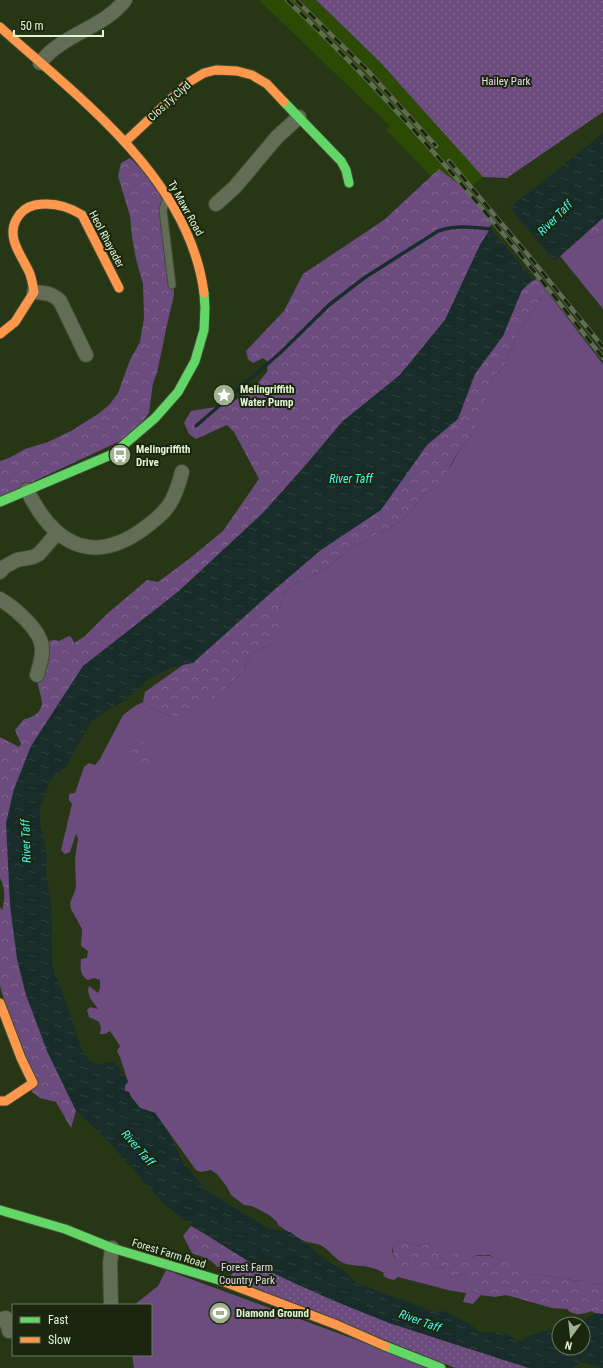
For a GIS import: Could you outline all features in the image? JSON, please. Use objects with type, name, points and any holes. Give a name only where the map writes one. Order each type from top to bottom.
[{"type":"street","points":[[40,63],[51,50],[107,16],[124,0]]},
{"type":"street","name":"Ty Mawr Road","points":[[0,27],[61,81],[125,142],[144,164],[167,196],[190,236],[196,254],[202,278],[206,317],[202,340],[195,363],[186,379],[164,410],[151,424],[110,455],[0,502]]},
{"type":"street","name":"Clos Ty Clyd","points":[[125,142],[188,82],[216,70],[237,71],[252,75],[267,84],[344,165],[348,183]]},
{"type":"street","points":[[216,204],[235,187],[277,137],[299,117]]},
{"type":"street","name":"Heol Rhayader","points":[[34,292],[30,275],[15,243],[12,233],[13,222],[20,212],[30,207],[54,204],[74,210],[82,215],[120,288]]},
{"type":"street","points":[[0,334],[15,322],[34,292],[49,293],[60,301],[86,355]]},
{"type":"street","points":[[27,490],[43,517],[57,533],[77,544],[100,547],[123,542],[150,524],[169,507],[174,499],[182,472]]},
{"type":"street","points":[[0,572],[4,567],[17,560],[33,557],[39,554],[57,533]]},
{"type":"street","points":[[0,599],[22,616],[35,632],[41,643],[42,654],[37,675]]},
{"type":"street","points":[[0,1101],[6,1101],[33,1083],[1,1012]]},
{"type":"street","name":"Forest Farm Road","points":[[0,1210],[66,1229],[112,1248],[227,1283],[441,1368]]},
{"type":"street","points":[[111,1304],[110,1263],[112,1248]]},
{"type":"street","points":[[0,1320],[6,1318],[9,1331]]},
{"type":"lane","points":[[167,196],[163,210],[172,285]]},
{"type":"shaded area","points":[[259,0],[316,0],[380,62],[483,177],[463,193],[433,178],[386,130],[390,126]]},
{"type":"green space","name":"Hailey Park","points":[[316,0],[603,0],[603,112],[507,178],[483,177],[380,62]]},
{"type":"green space","points":[[130,158],[161,189],[173,277],[174,295],[157,373],[153,383],[149,413],[131,436],[0,497],[0,461],[25,449],[48,442],[71,431],[98,414],[109,405],[118,393],[130,360],[140,342],[144,318],[143,284],[136,259],[130,216],[118,176],[121,163]]},
{"type":"green space","points":[[439,169],[466,190],[494,223],[480,245],[445,320],[400,375],[342,422],[263,513],[179,591],[19,800],[80,1105],[76,1111],[71,1128],[56,1102],[40,1098],[32,1092],[0,986],[0,907],[2,911],[4,894],[0,878],[0,737],[19,747],[21,744],[15,730],[24,719],[34,716],[39,712],[42,702],[37,675],[42,654],[48,643],[54,640],[59,641],[69,636],[72,638],[74,643],[85,636],[107,614],[147,580],[158,582],[223,531],[259,479],[234,432],[227,425],[196,439],[189,434],[184,423],[191,411],[229,405],[257,384],[267,372],[268,362],[263,358],[253,363],[248,359],[246,351],[284,311],[303,274],[384,220]]},
{"type":"green space","points":[[603,203],[603,234],[591,238],[584,235],[583,230]]},
{"type":"green space","points":[[603,234],[603,309],[560,256],[584,235],[591,238]]},
{"type":"green space","points":[[536,277],[545,289],[541,299],[517,335],[505,365],[493,378],[478,421],[471,436],[460,449],[442,480],[433,489],[424,494],[405,518],[388,529],[351,548],[328,567],[296,583],[285,592],[279,609],[279,635],[272,644],[251,655],[242,672],[227,687],[204,705],[187,715],[171,716],[151,708],[143,702],[145,692],[183,665],[522,290]]},
{"type":"green space","points":[[545,289],[603,364],[603,1285],[535,1274],[524,1274],[515,1271],[506,1263],[489,1255],[478,1255],[471,1258],[445,1261],[439,1256],[430,1243],[419,1246],[401,1241],[394,1244],[392,1251],[395,1259],[434,1269],[445,1267],[448,1275],[453,1277],[464,1274],[474,1291],[481,1295],[473,1304],[463,1302],[466,1293],[452,1291],[398,1277],[394,1280],[387,1278],[383,1275],[384,1273],[375,1269],[343,1263],[322,1246],[302,1240],[278,1225],[277,1222],[269,1215],[252,1206],[244,1205],[231,1195],[217,1174],[211,1170],[201,1172],[196,1170],[155,1113],[140,1108],[129,1092],[125,1091],[125,1085],[128,1082],[117,1051],[120,1046],[110,1031],[105,1034],[100,1034],[101,1028],[99,1022],[89,1017],[87,1010],[90,1007],[98,1009],[90,998],[88,991],[89,986],[98,993],[100,988],[100,980],[94,978],[88,980],[82,974],[81,959],[87,958],[88,951],[81,946],[82,929],[71,909],[70,903],[76,888],[75,859],[78,838],[76,834],[70,852],[65,854],[61,850],[72,804],[69,800],[69,794],[75,793],[84,767],[89,763],[95,765],[100,759],[123,715],[143,702],[151,708],[171,716],[227,687],[242,672],[251,655],[272,644],[279,635],[279,609],[285,592],[296,583],[328,567],[351,548],[388,529],[405,518],[424,494],[433,489],[452,464],[460,449],[471,436],[493,378],[505,365],[517,335],[541,299]]},
{"type":"green space","points":[[137,741],[146,743],[152,749],[152,757],[145,764],[136,766],[128,757],[128,754]]},
{"type":"green space","name":"Forest Farm Country Park","points":[[191,1226],[298,1285],[423,1334],[468,1349],[489,1351],[491,1356],[535,1368],[467,1368],[240,1273],[232,1267],[217,1267],[209,1260],[192,1253],[183,1236]]},
{"type":"green space","points":[[401,1241],[419,1246],[430,1243],[440,1243],[442,1248],[439,1256],[445,1261],[448,1256],[457,1253],[465,1254],[471,1258],[476,1256],[489,1256],[502,1261],[524,1274],[535,1274],[603,1285],[603,1319],[592,1311],[576,1314],[567,1309],[552,1308],[506,1295],[495,1297],[481,1295],[469,1286],[468,1279],[464,1274],[453,1277],[448,1275],[444,1267],[427,1272],[419,1270],[415,1263],[412,1263],[407,1267],[401,1266],[395,1259],[393,1251],[394,1244]]},
{"type":"green space","name":"Forest Farm Country Park","points":[[240,1256],[251,1263],[298,1285],[389,1323],[529,1368],[455,1368],[230,1278]]},
{"type":"green space","name":"Diamond Ground","points":[[166,1270],[433,1368],[134,1368],[132,1356],[152,1356],[152,1304],[135,1304],[158,1286]]},
{"type":"water","name":"River Taff","points":[[603,133],[603,218],[522,290],[503,336],[475,374],[458,419],[427,445],[381,510],[321,550],[193,663],[173,667],[150,678],[126,700],[93,720],[66,767],[52,778],[40,809],[40,823],[47,854],[46,872],[51,902],[52,960],[55,975],[62,990],[82,1050],[89,1060],[98,1065],[107,1062],[114,1062],[128,1082],[125,1085],[125,1091],[129,1092],[140,1108],[155,1113],[168,1132],[183,1162],[205,1189],[270,1229],[290,1232],[333,1265],[342,1269],[357,1283],[435,1312],[444,1311],[470,1324],[480,1332],[505,1333],[518,1341],[523,1340],[528,1336],[551,1329],[551,1356],[591,1356],[590,1316],[595,1313],[603,1314],[603,1368],[580,1362],[573,1368],[529,1368],[389,1323],[332,1300],[251,1263],[186,1222],[162,1202],[107,1140],[76,1111],[47,1051],[26,995],[17,959],[10,905],[6,823],[14,789],[31,746],[83,666],[179,591],[263,513],[342,422],[400,375],[445,320],[480,245],[490,229],[516,203]]},
{"type":"pier","points":[[509,207],[556,262],[534,281],[489,227]]},
{"type":"waterway","points":[[196,426],[280,353],[329,305],[364,278],[438,231],[457,227],[490,229]]},
{"type":"railway","points":[[287,0],[372,84],[452,173],[529,265],[603,358]]},
{"type":"railway","points":[[296,0],[366,69],[436,146]]},
{"type":"railway","points":[[449,161],[603,347]]},
{"type":"traffic: fast","points":[[284,102],[341,161],[346,170],[349,183]]},
{"type":"traffic: fast","points":[[0,502],[113,454],[155,418],[178,392],[195,361],[204,330],[204,293]]},
{"type":"traffic: fast","points":[[0,1210],[65,1229],[112,1248],[222,1281]]},
{"type":"traffic: fast","points":[[385,1346],[441,1368]]},
{"type":"traffic: slow","points":[[0,27],[96,112],[154,177],[177,213],[194,252],[204,293]]},
{"type":"traffic: slow","points":[[125,142],[189,82],[204,73],[216,70],[237,71],[252,75],[267,84],[284,102]]},
{"type":"traffic: slow","points":[[0,334],[15,322],[34,292],[30,274],[14,241],[13,234],[13,227],[16,220],[21,212],[29,207],[48,204],[71,209],[82,215],[119,288]]},
{"type":"traffic: slow","points":[[0,1003],[21,1058],[33,1083],[6,1101],[0,1101]]},
{"type":"traffic: slow","points":[[222,1281],[337,1325],[385,1346]]},
{"type":"place","name":"Melingriffith Water Pump","points":[[224,395]]},
{"type":"place","name":"Melingriffith Drive","points":[[120,455]]},
{"type":"place","name":"Diamond Ground","points":[[220,1313]]}]
